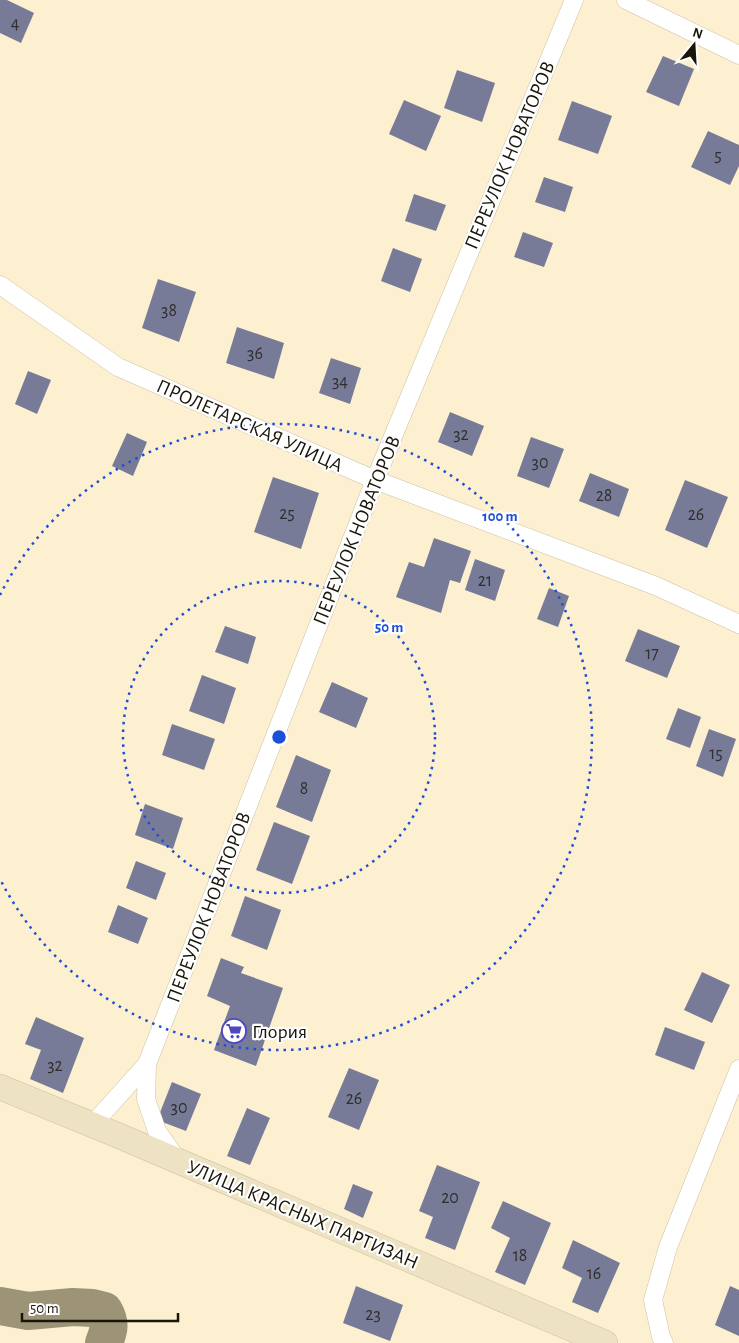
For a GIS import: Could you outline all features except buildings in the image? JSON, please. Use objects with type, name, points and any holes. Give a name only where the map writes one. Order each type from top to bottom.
[{"type":"street","name":"ПЕРЕУЛОК НОВАТОРОВ","points":[[147,1064],[375,480],[574,0]]},
{"type":"street","points":[[626,0],[739,55]]},
{"type":"street","name":"ПРОЛЕТАРСКАЯ УЛИЦА","points":[[0,285],[118,367],[375,480],[656,586],[739,624]]},
{"type":"street","points":[[92,1125],[147,1064]]},
{"type":"street","points":[[147,1064],[146,1099],[157,1131],[178,1161]]},
{"type":"street","points":[[664,1343],[652,1300],[668,1247],[739,1069]]},
{"type":"street","name":"УЛИЦА КРАСНЫХ ПАРТИЗАН","points":[[0,1088],[178,1161],[605,1343]]},
{"type":"waterway","points":[[0,1306],[28,1311],[73,1307],[104,1311],[109,1327],[104,1343]]},
{"type":"place","name":"Глория","points":[[234,1031]]}]
